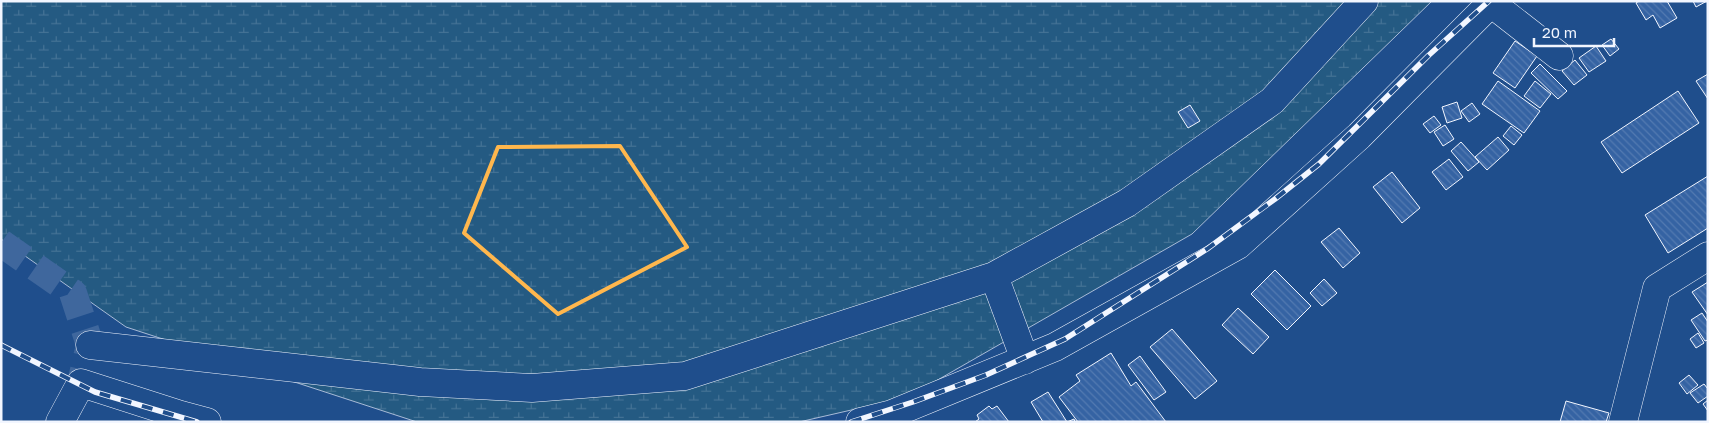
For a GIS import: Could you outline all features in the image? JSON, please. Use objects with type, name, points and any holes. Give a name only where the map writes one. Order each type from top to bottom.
[{"type":"street","points":[[90,345],[420,382],[532,388],[685,376],[994,276],[1127,204],[1272,101],[1364,1]]},
{"type":"street","points":[[860,422],[892,414],[1055,347],[1238,245],[1359,136],[1492,2],[1559,56]]},
{"type":"street","points":[[1623,422],[1657,288],[1708,256]]},
{"type":"street","points":[[994,276],[1025,360]]},
{"type":"street","points":[[60,422],[81,383],[207,422]]},
{"type":"highlighted area","points":[[620,146],[687,247],[558,314],[464,233],[498,147]]},
{"type":"green space","points":[[1,1],[1432,1],[1192,234],[908,397],[799,422],[417,422],[126,327],[1,239]]},
{"type":"building","points":[[1639,1],[1667,1],[1677,18],[1660,28],[1653,15],[1646,20],[1636,3]]},
{"type":"building","points":[[1693,1],[1707,1],[1696,7]]},
{"type":"building","points":[[1611,39],[1619,49],[1610,56],[1602,45]]},
{"type":"building","points":[[1515,41],[1537,56],[1515,88],[1493,73]]},
{"type":"building","points":[[1596,46],[1606,61],[1589,72],[1579,58]]},
{"type":"building","points":[[1575,60],[1587,75],[1574,85],[1562,71]]},
{"type":"building","points":[[1540,64],[1567,91],[1558,99],[1531,73]]},
{"type":"building","points":[[1708,74],[1708,99],[1696,81]]},
{"type":"building","points":[[1498,81],[1540,111],[1524,133],[1482,104]]},
{"type":"building","points":[[1535,81],[1551,94],[1540,108],[1524,96]]},
{"type":"building","points":[[1678,91],[1699,123],[1622,173],[1601,142]]},
{"type":"building","points":[[1457,102],[1462,118],[1447,123],[1442,107]]},
{"type":"building","points":[[1472,103],[1480,114],[1469,122],[1461,111]]},
{"type":"building","points":[[1190,105],[1200,121],[1188,128],[1178,112]]},
{"type":"building","points":[[1434,116],[1441,125],[1430,133],[1423,124]]},
{"type":"building","points":[[1445,125],[1454,139],[1443,146],[1434,132]]},
{"type":"building","points":[[1511,126],[1522,135],[1514,145],[1503,136]]},
{"type":"building","points":[[1498,137],[1509,150],[1487,170],[1475,157]]},
{"type":"building","points":[[1461,142],[1479,162],[1468,171],[1451,151]]},
{"type":"building","points":[[1449,159],[1463,177],[1446,190],[1432,172]]},
{"type":"building","points":[[1392,172],[1420,208],[1402,223],[1373,187]]},
{"type":"building","points":[[1708,176],[1708,228],[1668,253],[1645,215]]},
{"type":"building","points":[[1339,228],[1360,253],[1343,268],[1321,242]]},
{"type":"building","points":[[1275,270],[1311,306],[1287,330],[1251,294]]},
{"type":"building","points":[[1324,279],[1337,293],[1322,306],[1310,293]]},
{"type":"building","points":[[1708,282],[1708,315],[1692,292]]},
{"type":"building","points":[[1238,308],[1269,337],[1253,354],[1222,325]]},
{"type":"building","points":[[1702,313],[1708,322],[1708,340],[1705,341],[1691,320]]},
{"type":"building","points":[[1172,329],[1217,381],[1195,399],[1150,347]]},
{"type":"building","points":[[1698,333],[1704,343],[1696,348],[1690,339]]},
{"type":"building","points":[[1111,353],[1131,386],[1136,382],[1166,422],[1078,422],[1059,397],[1080,381],[1076,375]]},
{"type":"building","points":[[1140,356],[1166,392],[1154,400],[1128,365]]},
{"type":"building","points":[[1689,375],[1698,385],[1687,394],[1679,383]]},
{"type":"building","points":[[1704,384],[1708,389],[1708,396],[1698,403],[1690,393]]},
{"type":"building","points":[[1048,392],[1067,422],[1043,422],[1031,402]]},
{"type":"building","points":[[1708,400],[1708,411],[1703,404]]},
{"type":"building","points":[[1566,401],[1609,413],[1606,422],[1560,422]]},
{"type":"building","points":[[989,406],[992,409],[997,406],[1009,422],[975,422],[979,419],[977,415]]},
{"type":"tunnel","points":[[1,243],[73,293],[90,345],[81,383]]},
{"type":"railway","points":[[851,422],[986,375],[1065,339],[1207,249],[1319,164],[1429,55],[1489,1]]},
{"type":"railway","points":[[1,345],[95,392],[197,422]]}]
